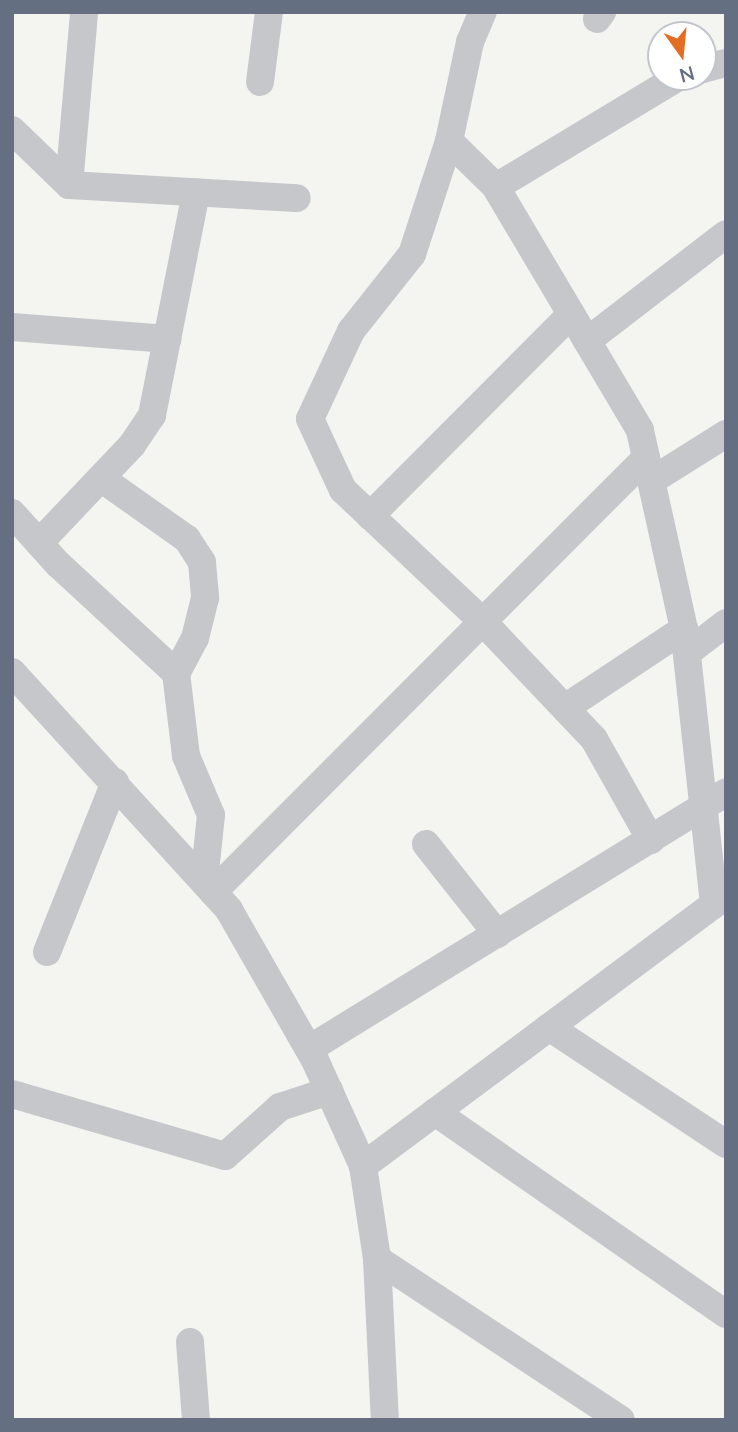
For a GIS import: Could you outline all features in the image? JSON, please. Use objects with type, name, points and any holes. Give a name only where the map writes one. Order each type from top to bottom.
[{"type":"street","points":[[69,185],[84,12]]},
{"type":"street","points":[[260,82],[269,12]]},
{"type":"street","points":[[483,12],[470,42],[449,141],[412,254],[351,331],[310,419],[343,490],[484,623],[594,739],[652,840]]},
{"type":"street","points":[[496,187],[655,91]]},
{"type":"street","points":[[12,130],[69,185],[297,198]]},
{"type":"street","points":[[363,1166],[549,1027],[720,908],[715,800],[685,641],[640,430],[496,187],[449,141]]},
{"type":"street","points":[[39,543],[102,479],[152,415],[196,192]]},
{"type":"street","points":[[587,341],[726,234]]},
{"type":"street","points":[[370,516],[571,314]]},
{"type":"street","points":[[12,327],[168,340]]},
{"type":"street","points":[[208,887],[484,623],[649,470],[726,434]]},
{"type":"street","points":[[102,479],[187,539],[202,562],[205,598],[195,638],[176,673],[186,756],[211,814],[208,887]]},
{"type":"street","points":[[12,513],[39,543],[176,673]]},
{"type":"street","points":[[565,708],[685,641],[726,622]]},
{"type":"street","points":[[12,672],[229,910],[309,1049],[363,1166],[377,1259],[385,1420]]},
{"type":"street","points":[[47,952],[115,782]]},
{"type":"street","points":[[309,1049],[715,800]]},
{"type":"street","points":[[426,844],[497,934]]},
{"type":"street","points":[[549,1027],[726,1144]]},
{"type":"street","points":[[12,1094],[225,1156],[280,1107],[329,1091]]},
{"type":"street","points":[[435,1112],[726,1314]]},
{"type":"street","points":[[377,1259],[621,1420]]},
{"type":"street","points":[[190,1342],[196,1420]]}]
